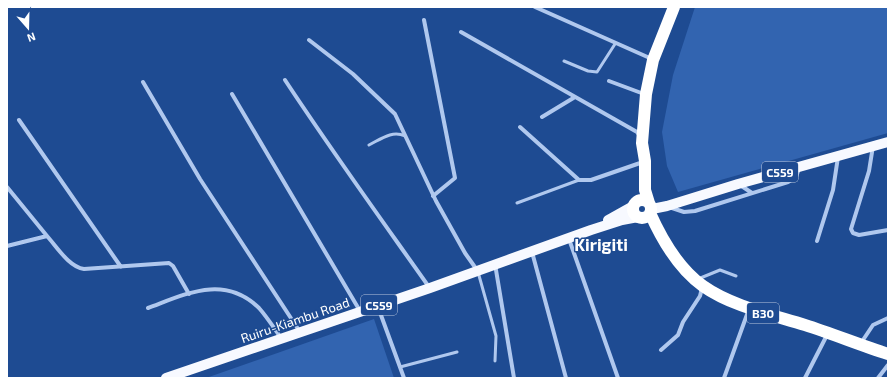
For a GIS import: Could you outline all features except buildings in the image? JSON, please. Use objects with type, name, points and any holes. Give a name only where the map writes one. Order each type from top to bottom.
[{"type":"highway","points":[[643,210],[645,164],[642,143],[646,94],[653,60],[674,7]]},
{"type":"highway","name":"B30","points":[[643,210],[678,263],[699,283],[749,309],[829,333],[859,345],[888,354]]},
{"type":"main road","name":"C559","points":[[669,205],[800,166],[838,157],[888,142]]},
{"type":"main road","points":[[643,210],[669,205]]},
{"type":"main road","name":"Ruiru-Kiambu Road","points":[[166,378],[430,288],[477,270],[622,220],[643,210]]},
{"type":"street","points":[[536,7],[653,60]]},
{"type":"street","points":[[424,20],[455,178],[433,196]]},
{"type":"street","points":[[462,32],[637,132],[642,143]]},
{"type":"street","points":[[310,40],[348,70],[395,114],[433,196],[465,253],[477,270]]},
{"type":"street","points":[[285,80],[332,151],[364,193],[430,288]]},
{"type":"street","points":[[609,80],[646,94]]},
{"type":"street","points":[[143,82],[200,179],[300,332]]},
{"type":"street","points":[[232,94],[360,312]]},
{"type":"street","points":[[542,117],[575,97]]},
{"type":"street","points":[[19,120],[121,267]]},
{"type":"street","points":[[520,127],[579,180],[591,180],[645,164]]},
{"type":"street","points":[[873,146],[869,171],[851,229],[853,233],[859,235],[888,230]]},
{"type":"street","points":[[817,241],[831,197],[838,157]]},
{"type":"street","points":[[669,205],[684,212],[695,211],[792,180],[800,166]]},
{"type":"street","points":[[738,184],[752,193]]},
{"type":"street","points":[[7,187],[47,236],[78,268],[90,269],[169,263],[173,266],[189,294]]},
{"type":"street","points":[[7,246],[47,236]]},
{"type":"street","points":[[569,238],[618,378]]},
{"type":"street","points":[[532,251],[566,378]]},
{"type":"street","points":[[494,264],[514,378]]},
{"type":"street","points":[[661,350],[678,335],[686,316],[700,296],[699,283]]},
{"type":"street","points":[[148,308],[189,294],[217,288],[237,293],[259,309],[281,338]]},
{"type":"street","points":[[378,306],[404,378]]},
{"type":"street","points":[[724,378],[749,309]]},
{"type":"street","points":[[859,345],[873,325],[888,318]]},
{"type":"street","points":[[805,378],[829,333]]},
{"type":"street","points":[[878,378],[888,365]]},
{"type":"lane","points":[[564,61],[588,71],[597,72],[615,44]]},
{"type":"lane","points":[[369,145],[390,135],[396,134],[405,136]]},
{"type":"lane","points":[[518,203],[579,180]]},
{"type":"lane","points":[[477,270],[496,336],[495,362]]},
{"type":"lane","points":[[699,283],[720,270],[736,276]]},
{"type":"lane","points":[[400,366],[457,352]]},
{"type":"shaded area","points":[[695,7],[888,7],[888,133],[678,192],[667,166],[662,132],[673,75]]},
{"type":"shaded area","points":[[374,319],[394,378],[206,378]]},
{"type":"district","name":"Kirigiti","points":[[601,244]]}]
